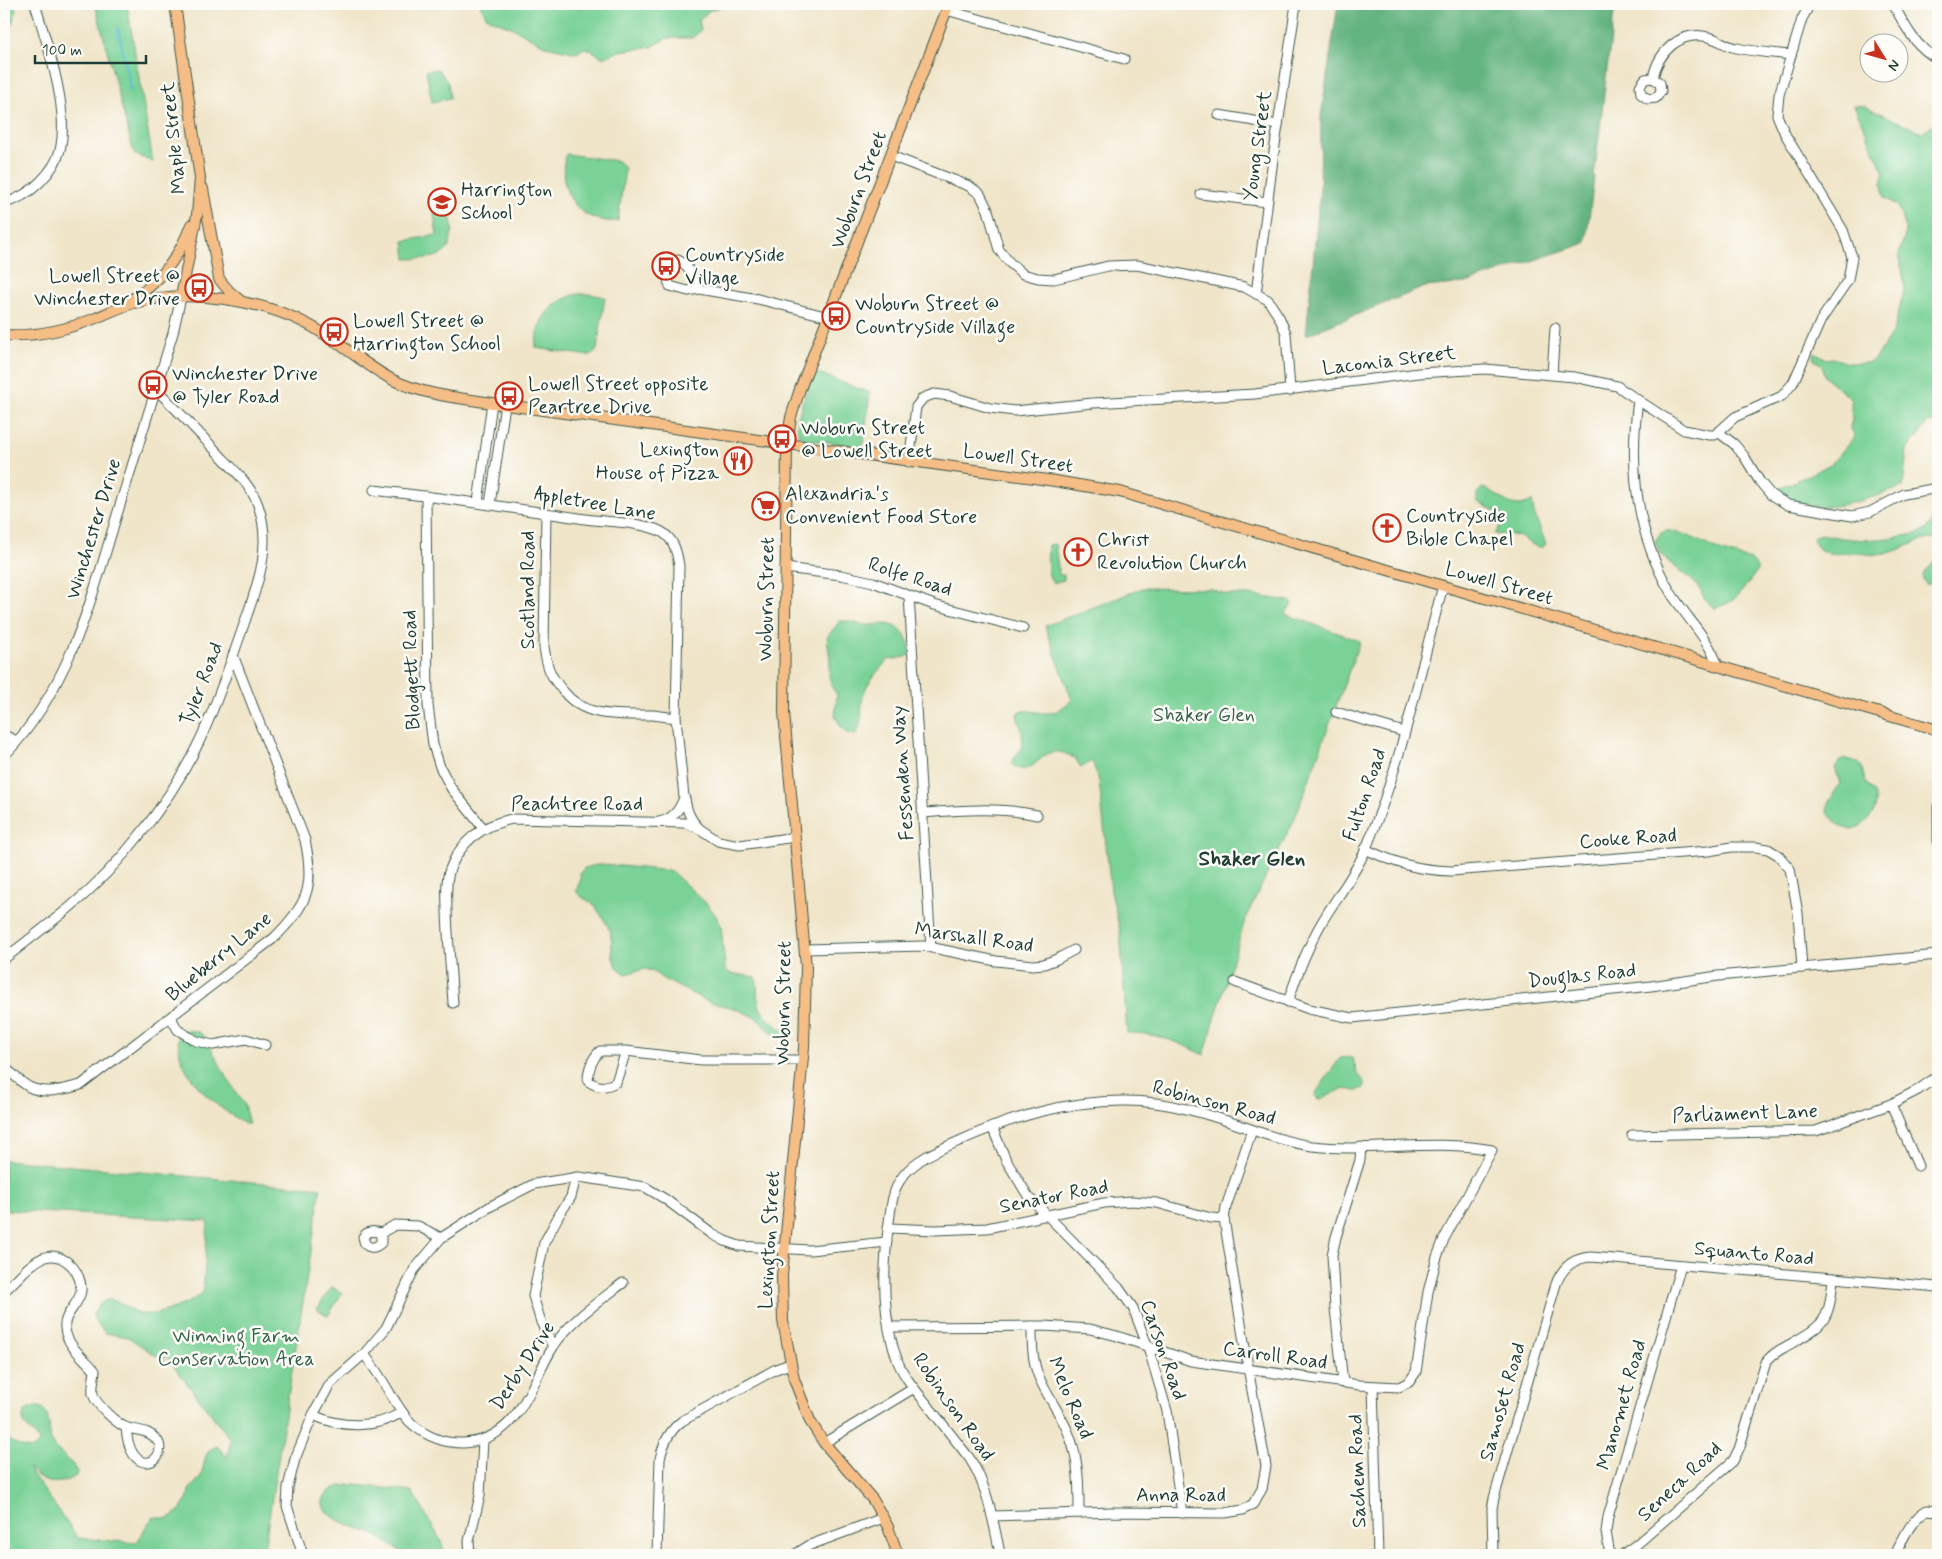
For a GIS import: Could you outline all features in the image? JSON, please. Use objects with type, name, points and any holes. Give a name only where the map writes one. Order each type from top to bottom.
[{"type":"main road","name":"Maple Street","points":[[175,4],[200,178],[200,198],[181,297]]},
{"type":"main road","name":"Woburn Street","points":[[795,1134],[806,1004],[805,949],[784,712],[786,444],[790,417],[948,7]]},
{"type":"main road","points":[[200,178],[209,214],[219,279],[229,291],[244,302]]},
{"type":"main road","points":[[96,318],[136,297],[163,273],[185,239],[200,198]]},
{"type":"main road","name":"Lowell Street","points":[[4,335],[34,335],[50,332],[96,318],[137,302],[164,297],[213,298],[244,302],[282,313],[317,329],[374,369],[401,383],[429,392],[505,405],[1055,481],[1120,492],[1938,730]]},
{"type":"main road","name":"Lexington Street","points":[[795,1134],[784,1248],[782,1304],[790,1364],[802,1404],[813,1427],[824,1443],[867,1492],[884,1518],[898,1555]]},
{"type":"street","points":[[4,203],[20,197],[45,177],[56,161],[63,135],[62,112],[54,74],[35,4]]},
{"type":"street","name":"Young Street","points":[[1256,294],[1267,202],[1296,4]]},
{"type":"street","points":[[1810,4],[1804,13],[1779,95],[1777,115],[1785,134],[1843,230],[1852,257],[1851,270],[1843,291],[1821,320],[1796,378],[1787,390],[1776,400],[1735,417],[1718,432],[1734,444],[1771,495],[1788,505],[1852,516],[1870,512],[1904,494],[1938,488]]},
{"type":"street","points":[[1893,4],[1913,39],[1925,51],[1938,59]]},
{"type":"street","points":[[948,7],[1124,59]]},
{"type":"street","points":[[1653,78],[1659,60],[1665,51],[1680,39],[1691,36],[1710,37],[1736,48],[1791,55]]},
{"type":"street","points":[[1219,114],[1278,125]]},
{"type":"street","points":[[891,156],[969,186],[980,194],[988,210],[999,250],[1010,263],[1024,274],[1038,278],[1054,279],[1108,266],[1137,265],[1244,287],[1268,300],[1279,317],[1286,333],[1290,391]]},
{"type":"street","points":[[1201,194],[1267,202]]},
{"type":"street","points":[[699,289],[758,299],[829,316]]},
{"type":"street","name":"Winchester Drive","points":[[4,756],[32,722],[70,657],[101,569],[173,333],[181,297]]},
{"type":"street","points":[[1552,374],[1555,328]]},
{"type":"street","name":"Laconia Street","points":[[909,462],[917,406],[923,398],[932,394],[950,396],[990,408],[1015,411],[1093,402],[1290,391],[1418,373],[1485,369],[1552,374],[1617,386],[1684,430],[1709,435],[1715,435],[1718,432]]},
{"type":"street","name":"Tyler Road","points":[[4,959],[70,907],[103,876],[151,818],[178,780],[198,744],[217,702],[260,579],[264,552],[264,533],[258,504],[240,476],[156,389]]},
{"type":"street","points":[[1638,400],[1634,434],[1634,455],[1640,516],[1647,543],[1670,592],[1714,653],[1718,666]]},
{"type":"street","points":[[478,502],[492,403]]},
{"type":"street","points":[[490,504],[505,405]]},
{"type":"street","name":"Appletree Lane","points":[[374,490],[478,502],[647,528],[668,536],[675,546],[679,566],[676,718],[684,796],[692,821],[700,829]]},
{"type":"street","name":"Blodgett Road","points":[[426,496],[428,705],[433,744],[440,767],[451,788],[483,828]]},
{"type":"street","name":"Scotland Road","points":[[546,513],[544,648],[547,668],[552,679],[568,698],[583,709],[610,715],[654,715],[676,718]]},
{"type":"street","name":"Rolfe Road","points":[[785,568],[841,575],[873,582],[934,605],[1023,628]]},
{"type":"street","name":"Fulton Road","points":[[1288,1002],[1307,951],[1322,922],[1353,874],[1366,849],[1395,766],[1443,586]]},
{"type":"street","name":"Fessenden Way","points":[[909,596],[932,948]]},
{"type":"street","name":"Blueberry Lane","points":[[4,1067],[30,1087],[46,1091],[62,1090],[81,1085],[274,938],[291,921],[301,907],[309,888],[309,862],[305,840],[233,655]]},
{"type":"street","points":[[1336,712],[1404,732]]},
{"type":"street","points":[[4,735],[17,741]]},
{"type":"street","points":[[659,822],[667,820],[676,814],[682,806],[684,796]]},
{"type":"street","points":[[1938,806],[1938,841]]},
{"type":"street","points":[[923,814],[974,810],[1021,812],[1037,815]]},
{"type":"street","name":"Peachtree Road","points":[[453,1003],[446,890],[450,870],[457,856],[470,838],[483,828],[512,819],[659,822],[685,823],[700,829],[718,841],[740,845],[795,838]]},
{"type":"street","name":"Cooke Road","points":[[1366,849],[1408,867],[1428,871],[1451,871],[1732,847],[1768,849],[1778,855],[1790,869],[1798,913],[1802,968]]},
{"type":"street","name":"Marshall Road","points":[[805,949],[924,946],[996,961],[1033,965],[1044,964],[1074,950]]},
{"type":"street","name":"Douglas Road","points":[[1235,982],[1288,1002],[1328,1014],[1352,1018],[1651,986],[1718,976],[1938,955]]},
{"type":"street","points":[[171,1018],[178,1030],[196,1041],[213,1045],[246,1039],[265,1045]]},
{"type":"street","points":[[626,1051],[616,1082],[608,1086],[597,1087],[588,1081],[588,1071],[593,1058],[600,1051],[626,1051],[701,1060],[802,1060]]},
{"type":"street","name":"Parliament Lane","points":[[1632,1134],[1808,1132],[1824,1129],[1891,1104],[1918,1090],[1938,1076]]},
{"type":"street","name":"Robinson Road","points":[[1000,1553],[984,1487],[974,1465],[914,1388],[899,1363],[890,1327],[884,1280],[888,1228],[895,1191],[901,1178],[909,1170],[933,1154],[1019,1116],[1066,1105],[1129,1100],[1180,1108],[1300,1144],[1362,1147],[1456,1144],[1492,1150]]},
{"type":"street","points":[[1891,1104],[1918,1166]]},
{"type":"street","name":"Carson Road","points":[[992,1127],[1014,1174],[1028,1196],[1118,1287],[1134,1308],[1148,1347],[1166,1411],[1182,1513]]},
{"type":"street","name":"Anna Road","points":[[992,1516],[1079,1513],[1238,1512],[1251,1506],[1260,1493],[1266,1466],[1248,1370],[1224,1220],[1226,1207],[1252,1130]]},
{"type":"street","points":[[1343,1383],[1335,1308],[1332,1255],[1360,1160],[1362,1147]]},
{"type":"street","name":"Carroll Road","points":[[890,1327],[1032,1326],[1090,1329],[1192,1361],[1343,1383],[1399,1387],[1409,1382],[1415,1375],[1420,1353],[1428,1292],[1444,1239],[1492,1150]]},
{"type":"street","points":[[554,1347],[541,1322],[533,1296],[544,1243],[571,1197],[576,1177]]},
{"type":"street","points":[[303,1555],[287,1506],[288,1487],[295,1459],[313,1415],[330,1384],[364,1354],[386,1328],[414,1270],[441,1238],[491,1206],[534,1184],[576,1177],[622,1182],[644,1187],[665,1199],[725,1241],[739,1246],[821,1250],[887,1242]]},
{"type":"street","name":"Senator Road","points":[[888,1228],[935,1230],[1002,1226],[1104,1203],[1140,1201],[1167,1205],[1214,1219],[1224,1220]]},
{"type":"street","points":[[381,1234],[395,1225],[418,1226],[441,1238]]},
{"type":"street","points":[[4,1291],[30,1265],[40,1258],[52,1256],[62,1259],[72,1266],[79,1277],[81,1290],[77,1302],[68,1314],[64,1328],[68,1339],[95,1371],[93,1394],[98,1404],[126,1428]]},
{"type":"street","name":"Squanto Road","points":[[1568,1264],[1578,1259],[1590,1257],[1938,1287]]},
{"type":"street","name":"Samoset Road","points":[[1493,1555],[1492,1514],[1494,1498],[1556,1284],[1560,1274],[1568,1264]]},
{"type":"street","name":"Manomet Road","points":[[1610,1555],[1606,1532],[1608,1517],[1681,1265]]},
{"type":"street","name":"Seneca Road","points":[[1622,1555],[1733,1461],[1739,1449],[1764,1365],[1774,1354],[1814,1331],[1823,1322],[1830,1308],[1833,1278]]},
{"type":"street","name":"Derby Drive","points":[[364,1354],[402,1412],[420,1430],[442,1440],[459,1444],[483,1440],[508,1424],[517,1413],[554,1347],[571,1324],[623,1283]]},
{"type":"street","name":"Melo Road","points":[[1032,1326],[1036,1369],[1043,1386],[1067,1428],[1074,1449],[1078,1475],[1079,1513]]},
{"type":"street","points":[[657,1555],[660,1459],[663,1447],[672,1431],[682,1421],[790,1364]]},
{"type":"street","name":"Sachem Road","points":[[1373,1386],[1378,1555]]},
{"type":"street","points":[[824,1443],[914,1388]]},
{"type":"street","points":[[313,1415],[325,1420],[350,1425],[386,1420],[402,1412]]},
{"type":"street","points":[[470,1555],[470,1542],[480,1496],[483,1440]]},
{"type":"street","points":[[1895,1555],[1915,1521],[1922,1513],[1934,1510]]},
{"type":"street","points":[[794,1555],[810,1544],[884,1518]]},
{"type":"green space","points":[[4,4],[15,4],[16,11],[11,27],[4,29]]},
{"type":"green space","points":[[95,4],[127,4],[153,162],[134,154]]},
{"type":"green space","points":[[480,4],[558,4],[582,8],[607,4],[729,4],[710,10],[699,20],[701,30],[692,38],[667,38],[652,47],[619,51],[604,58],[584,48],[577,53],[546,46],[511,27],[490,19],[486,16]]},
{"type":"green space","points":[[742,4],[818,4],[812,10],[803,14],[786,7],[752,8]]},
{"type":"green space","points":[[1338,4],[1615,4],[1586,243],[1466,283],[1425,287],[1306,335],[1320,191],[1321,116]]},
{"type":"green space","points":[[438,69],[448,83],[450,98],[432,102],[426,71]]},
{"type":"green space","points":[[1854,105],[1865,106],[1922,133],[1938,120],[1938,423],[1928,422],[1907,450],[1903,487],[1855,502],[1821,507],[1789,500],[1775,491],[1831,464],[1855,436],[1850,427],[1852,420],[1851,399],[1825,377],[1822,365],[1813,359],[1815,352],[1826,359],[1833,358],[1848,363],[1867,363],[1876,358],[1894,330],[1905,286],[1899,254],[1906,232],[1898,206],[1885,198],[1881,182],[1884,173]]},
{"type":"green space","points":[[566,154],[618,161],[625,168],[618,221],[604,221],[592,217],[573,202],[567,192],[564,180],[563,167]]},
{"type":"green space","points":[[449,205],[453,233],[451,233],[448,249],[430,258],[406,259],[404,241],[437,235],[433,208]]},
{"type":"green space","points":[[579,294],[605,297],[597,350],[589,356],[536,348],[539,328],[547,312],[561,301]]},
{"type":"green space","points":[[815,372],[870,393],[863,447],[805,439],[799,435],[797,429],[799,413]]},
{"type":"green space","points":[[1482,488],[1505,501],[1517,505],[1532,501],[1534,513],[1546,544],[1540,547],[1517,536],[1495,534],[1503,521],[1503,515],[1479,503],[1477,493]]},
{"type":"green space","points":[[1938,511],[1938,539],[1925,540],[1885,554],[1836,554],[1825,552],[1816,545],[1813,539],[1821,534],[1862,540],[1914,534],[1926,530]]},
{"type":"green space","points":[[1665,531],[1672,531],[1693,538],[1722,552],[1751,560],[1757,567],[1757,571],[1735,598],[1715,608],[1705,600],[1700,590],[1687,575],[1668,562],[1663,556],[1655,541]]},
{"type":"green space","points":[[1055,544],[1059,575],[1064,575],[1064,580],[1053,583],[1049,575],[1047,559],[1048,545]]},
{"type":"green space","points":[[1938,557],[1938,584],[1926,584],[1923,580],[1923,575]]},
{"type":"green space","name":"Shaker Glen","points":[[1143,588],[1211,589],[1228,595],[1249,595],[1290,601],[1292,604],[1285,614],[1360,641],[1295,818],[1246,917],[1204,1055],[1186,1046],[1157,1036],[1127,1033],[1120,931],[1111,891],[1099,781],[1092,761],[1081,768],[1076,759],[1065,754],[1053,752],[1028,768],[1017,768],[1011,763],[1023,746],[1018,712],[1055,712],[1072,700],[1045,626]]},
{"type":"green space","points":[[840,621],[866,625],[884,624],[895,626],[906,637],[911,653],[906,657],[888,660],[870,681],[863,696],[861,721],[855,735],[849,734],[842,729],[835,715],[837,695],[831,686],[829,675],[830,660],[827,637]]},
{"type":"green space","points":[[1845,759],[1852,760],[1861,766],[1866,782],[1874,794],[1876,802],[1874,812],[1867,821],[1853,830],[1841,827],[1827,813],[1828,803],[1840,783],[1835,767],[1840,761]]},
{"type":"green space","points":[[601,864],[671,871],[708,905],[716,916],[721,926],[725,968],[729,973],[755,977],[758,1000],[763,1012],[791,1037],[784,1038],[772,1033],[755,1017],[734,1008],[709,1002],[663,979],[652,971],[645,969],[626,974],[620,970],[614,961],[610,932],[606,923],[594,905],[576,891],[581,879],[580,874],[584,868]]},
{"type":"green space","points":[[187,1030],[199,1032],[205,1037],[244,1105],[249,1124],[245,1124],[226,1112],[193,1081],[181,1058],[178,1038]]},
{"type":"green space","points":[[1351,1057],[1357,1073],[1365,1082],[1365,1087],[1359,1090],[1341,1090],[1325,1098],[1318,1099],[1315,1096],[1316,1093],[1340,1058]]},
{"type":"green space","name":"Winning Farm Conservation Area","points":[[4,1160],[321,1188],[263,1555],[4,1555],[4,1434],[16,1445],[24,1448],[33,1449],[39,1443],[36,1436],[24,1422],[25,1412],[28,1410],[37,1407],[42,1408],[46,1412],[52,1443],[77,1472],[76,1476],[72,1478],[49,1482],[38,1477],[28,1468],[78,1538],[136,1543],[148,1523],[154,1517],[168,1519],[180,1510],[188,1498],[189,1490],[201,1477],[209,1450],[217,1446],[227,1457],[231,1440],[166,1356],[164,1361],[128,1337],[105,1333],[95,1321],[93,1314],[104,1301],[110,1300],[121,1303],[138,1313],[153,1314],[163,1312],[191,1301],[203,1292],[208,1221],[4,1210]]},
{"type":"green space","points":[[332,1287],[342,1293],[328,1316],[317,1309]]},
{"type":"green space","points":[[355,1485],[412,1491],[441,1541],[445,1555],[410,1555],[373,1534],[331,1516],[325,1510],[323,1503],[325,1496],[331,1490],[338,1487]]},
{"type":"waterway","points":[[118,29],[131,91]]},
{"type":"place","name":"Harrington School","points":[[442,202]]},
{"type":"place","name":"Countryside Village","points":[[666,266]]},
{"type":"place","name":"Lowell Street @ Winchester Drive","points":[[199,288]]},
{"type":"place","name":"Woburn Street @ Countryside Village","points":[[836,316]]},
{"type":"place","name":"Lowell Street @ Harrington School","points":[[334,332]]},
{"type":"place","name":"Winchester Drive @ Tyler Road","points":[[153,385]]},
{"type":"place","name":"Lowell Street opposite Peartree Drive","points":[[509,396]]},
{"type":"place","name":"Woburn Street @ Lowell Street","points":[[782,439]]},
{"type":"place","name":"Lexington House of Pizza","points":[[738,461]]},
{"type":"place","name":"Alexandria's Convenient Food Store","points":[[766,506]]},
{"type":"place","name":"Countryside Bible Chapel","points":[[1387,528]]},
{"type":"place","name":"Christ Revolution Church","points":[[1078,552]]},
{"type":"district","name":"Shaker Glen","points":[[1252,859]]}]
